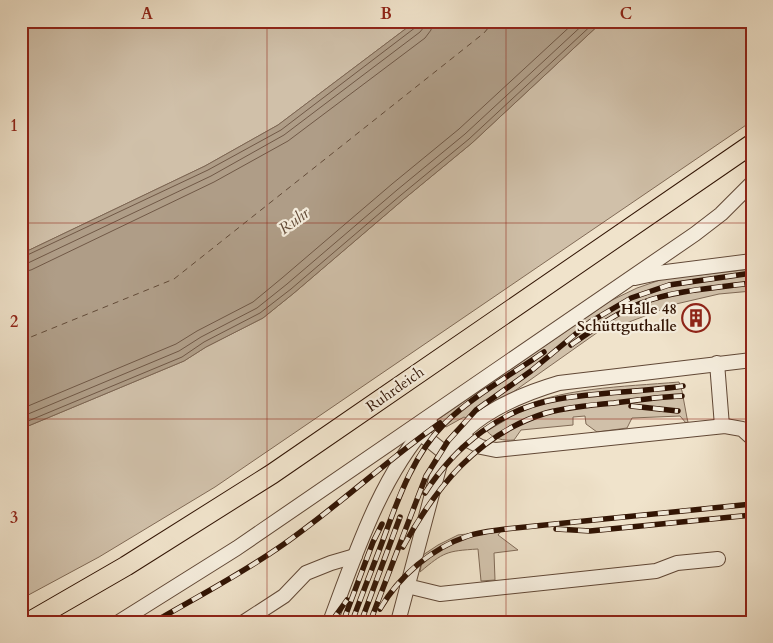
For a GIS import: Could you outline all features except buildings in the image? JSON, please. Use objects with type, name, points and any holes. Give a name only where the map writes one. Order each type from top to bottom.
[{"type":"main road","name":"Ruhrdeich","points":[[29,622],[134,561],[272,474],[752,144]]},
{"type":"lane","points":[[119,622],[237,548],[712,222],[752,183]]},
{"type":"lane","points":[[625,282],[658,273],[752,261]]},
{"type":"lane","points":[[398,622],[437,475],[445,454],[460,436],[477,422],[504,405],[559,383],[618,370],[752,360]]},
{"type":"lane","points":[[717,363],[722,426]]},
{"type":"lane","points":[[330,622],[362,536],[392,477],[412,443],[446,404]]},
{"type":"lane","points":[[460,436],[482,447],[496,450],[722,426],[742,429],[751,436]]},
{"type":"lane","points":[[420,433],[445,454]]},
{"type":"lane","points":[[244,622],[284,596],[306,573],[355,556]]},
{"type":"lane","points":[[408,586],[440,594],[656,571],[677,563],[718,559]]},
{"type":"shaded area","points":[[21,21],[416,21],[278,125],[205,166],[21,254]]},
{"type":"shaded area","points":[[603,21],[752,21],[752,121],[215,487],[99,557],[21,599],[21,429],[184,361],[206,347],[263,318],[472,143]]},
{"type":"shaded area","points":[[752,269],[752,291],[719,294],[676,304],[603,332],[598,332],[472,421],[464,417],[446,427],[437,420],[610,301],[637,288],[663,279]]},
{"type":"shaded area","points":[[679,382],[688,422],[686,423],[680,416],[632,418],[627,428],[597,432],[586,424],[585,416],[573,417],[573,425],[521,430],[514,440],[499,439],[487,431],[509,418],[507,413],[527,404],[548,398],[613,387]]},
{"type":"shaded area","points":[[502,530],[498,535],[518,550],[494,553],[495,580],[481,581],[478,549],[452,552],[440,556],[420,572],[423,555],[438,545],[458,535]]},
{"type":"water","name":"Ruhr","points":[[416,21],[603,21],[472,143],[263,318],[206,347],[184,361],[21,429],[21,254],[205,166],[278,125]]},
{"type":"ferry route","points":[[21,341],[174,279],[484,33],[494,21]]},
{"type":"railway","points":[[370,622],[426,476],[448,441],[476,410],[531,371],[590,322],[631,298],[669,285],[752,273]]},
{"type":"railway","points":[[571,345],[614,317],[641,303],[682,292],[752,283]]},
{"type":"railway","points":[[352,622],[401,493],[424,449],[445,423],[456,413],[480,394],[544,352]]},
{"type":"railway","points":[[425,493],[437,476],[466,445],[499,420],[518,411],[558,399],[683,386]]},
{"type":"railway","points":[[403,547],[430,504],[461,465],[500,434],[522,422],[546,413],[571,408],[682,396]]},
{"type":"railway","points":[[631,406],[678,411]]},
{"type":"railway","points":[[154,622],[236,575],[284,544],[440,423]]},
{"type":"railway","points":[[380,609],[397,585],[429,556],[455,541],[473,535],[506,529],[752,504]]},
{"type":"railway","points":[[556,529],[590,531],[752,515]]},
{"type":"railway","points":[[361,622],[400,517]]},
{"type":"railway","points":[[343,622],[373,542],[382,524]]},
{"type":"railway","points":[[331,622],[347,600]]},
{"type":"place","name":"Halle 48 Schüttguthalle","points":[[696,318]]}]
